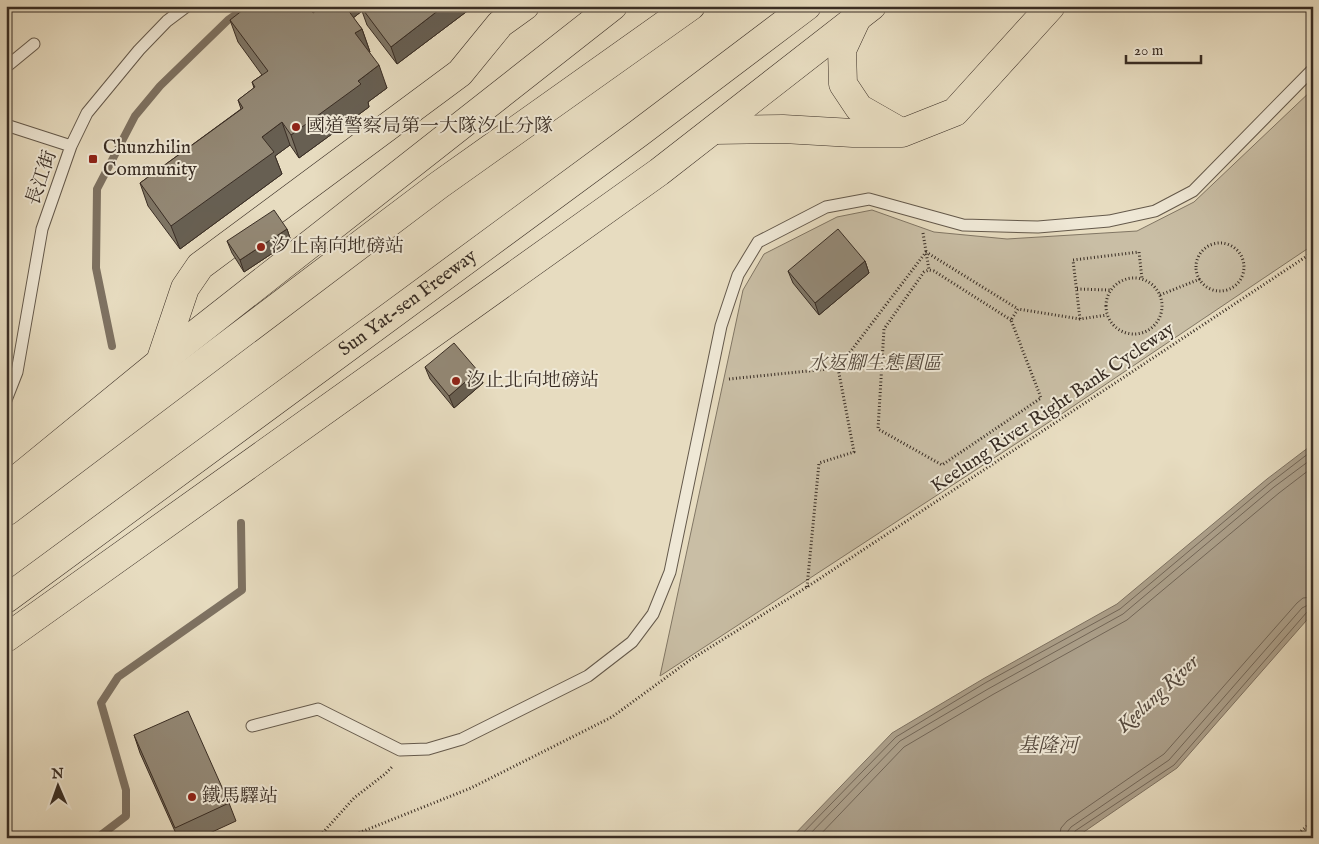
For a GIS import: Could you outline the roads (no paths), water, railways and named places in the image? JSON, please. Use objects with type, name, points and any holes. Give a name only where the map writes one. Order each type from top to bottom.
[{"type":"highway","points":[[160,362],[185,288],[200,266],[460,73],[500,24],[525,6]]},
{"type":"highway","points":[[6,488],[160,362],[613,6]]},
{"type":"highway","points":[[6,512],[439,185],[691,6]]},
{"type":"highway","name":"Sun Yat-sen Freeway","points":[[6,599],[623,145],[807,6]]},
{"type":"highway","points":[[714,130],[783,129],[853,133],[902,133],[955,112],[1051,6]]},
{"type":"highway","points":[[864,12],[842,50],[843,84],[859,108],[902,133]]},
{"type":"highway","points":[[6,638],[659,172],[864,12]]},
{"type":"lane","name":"長江街","points":[[6,400],[17,372],[42,229],[71,146],[88,113],[139,50],[167,21],[187,6]]},
{"type":"lane","points":[[6,67],[34,44]]},
{"type":"lane","points":[[252,726],[318,709],[400,750],[428,749],[462,739],[588,676],[632,642],[653,614],[670,572],[721,326],[738,275],[758,242],[826,207],[869,199],[963,225],[1038,226],[1109,221],[1155,211],[1193,191],[1313,69]]},
{"type":"lane","points":[[6,125],[71,146]]},
{"type":"water","name":"基隆河","points":[[1313,444],[1313,613],[1177,768],[1075,838],[791,838],[892,733],[983,679],[1117,604],[1267,479]]},
{"type":"waterway","points":[[112,346],[96,268],[97,189],[135,116],[160,86],[228,20],[248,6]]},
{"type":"waterway","points":[[100,838],[101,835],[126,816],[126,790],[101,703],[118,677],[242,590],[241,523]]},
{"type":"place","name":"國道警察局第一大隊汐止分隊","points":[[296,127]]},
{"type":"place","name":"Chunzhilin Community","points":[[93,159]]},
{"type":"place","name":"汐止南向地磅站","points":[[261,247]]},
{"type":"place","name":"汐止北向地磅站","points":[[456,381]]},
{"type":"place","name":"鐵馬驛站","points":[[192,797]]},
{"type":"park label","name":"水返腳生態園區","points":[[875,364]]},
{"type":"water label","name":"Keelung River","points":[[1158,694]]}]
